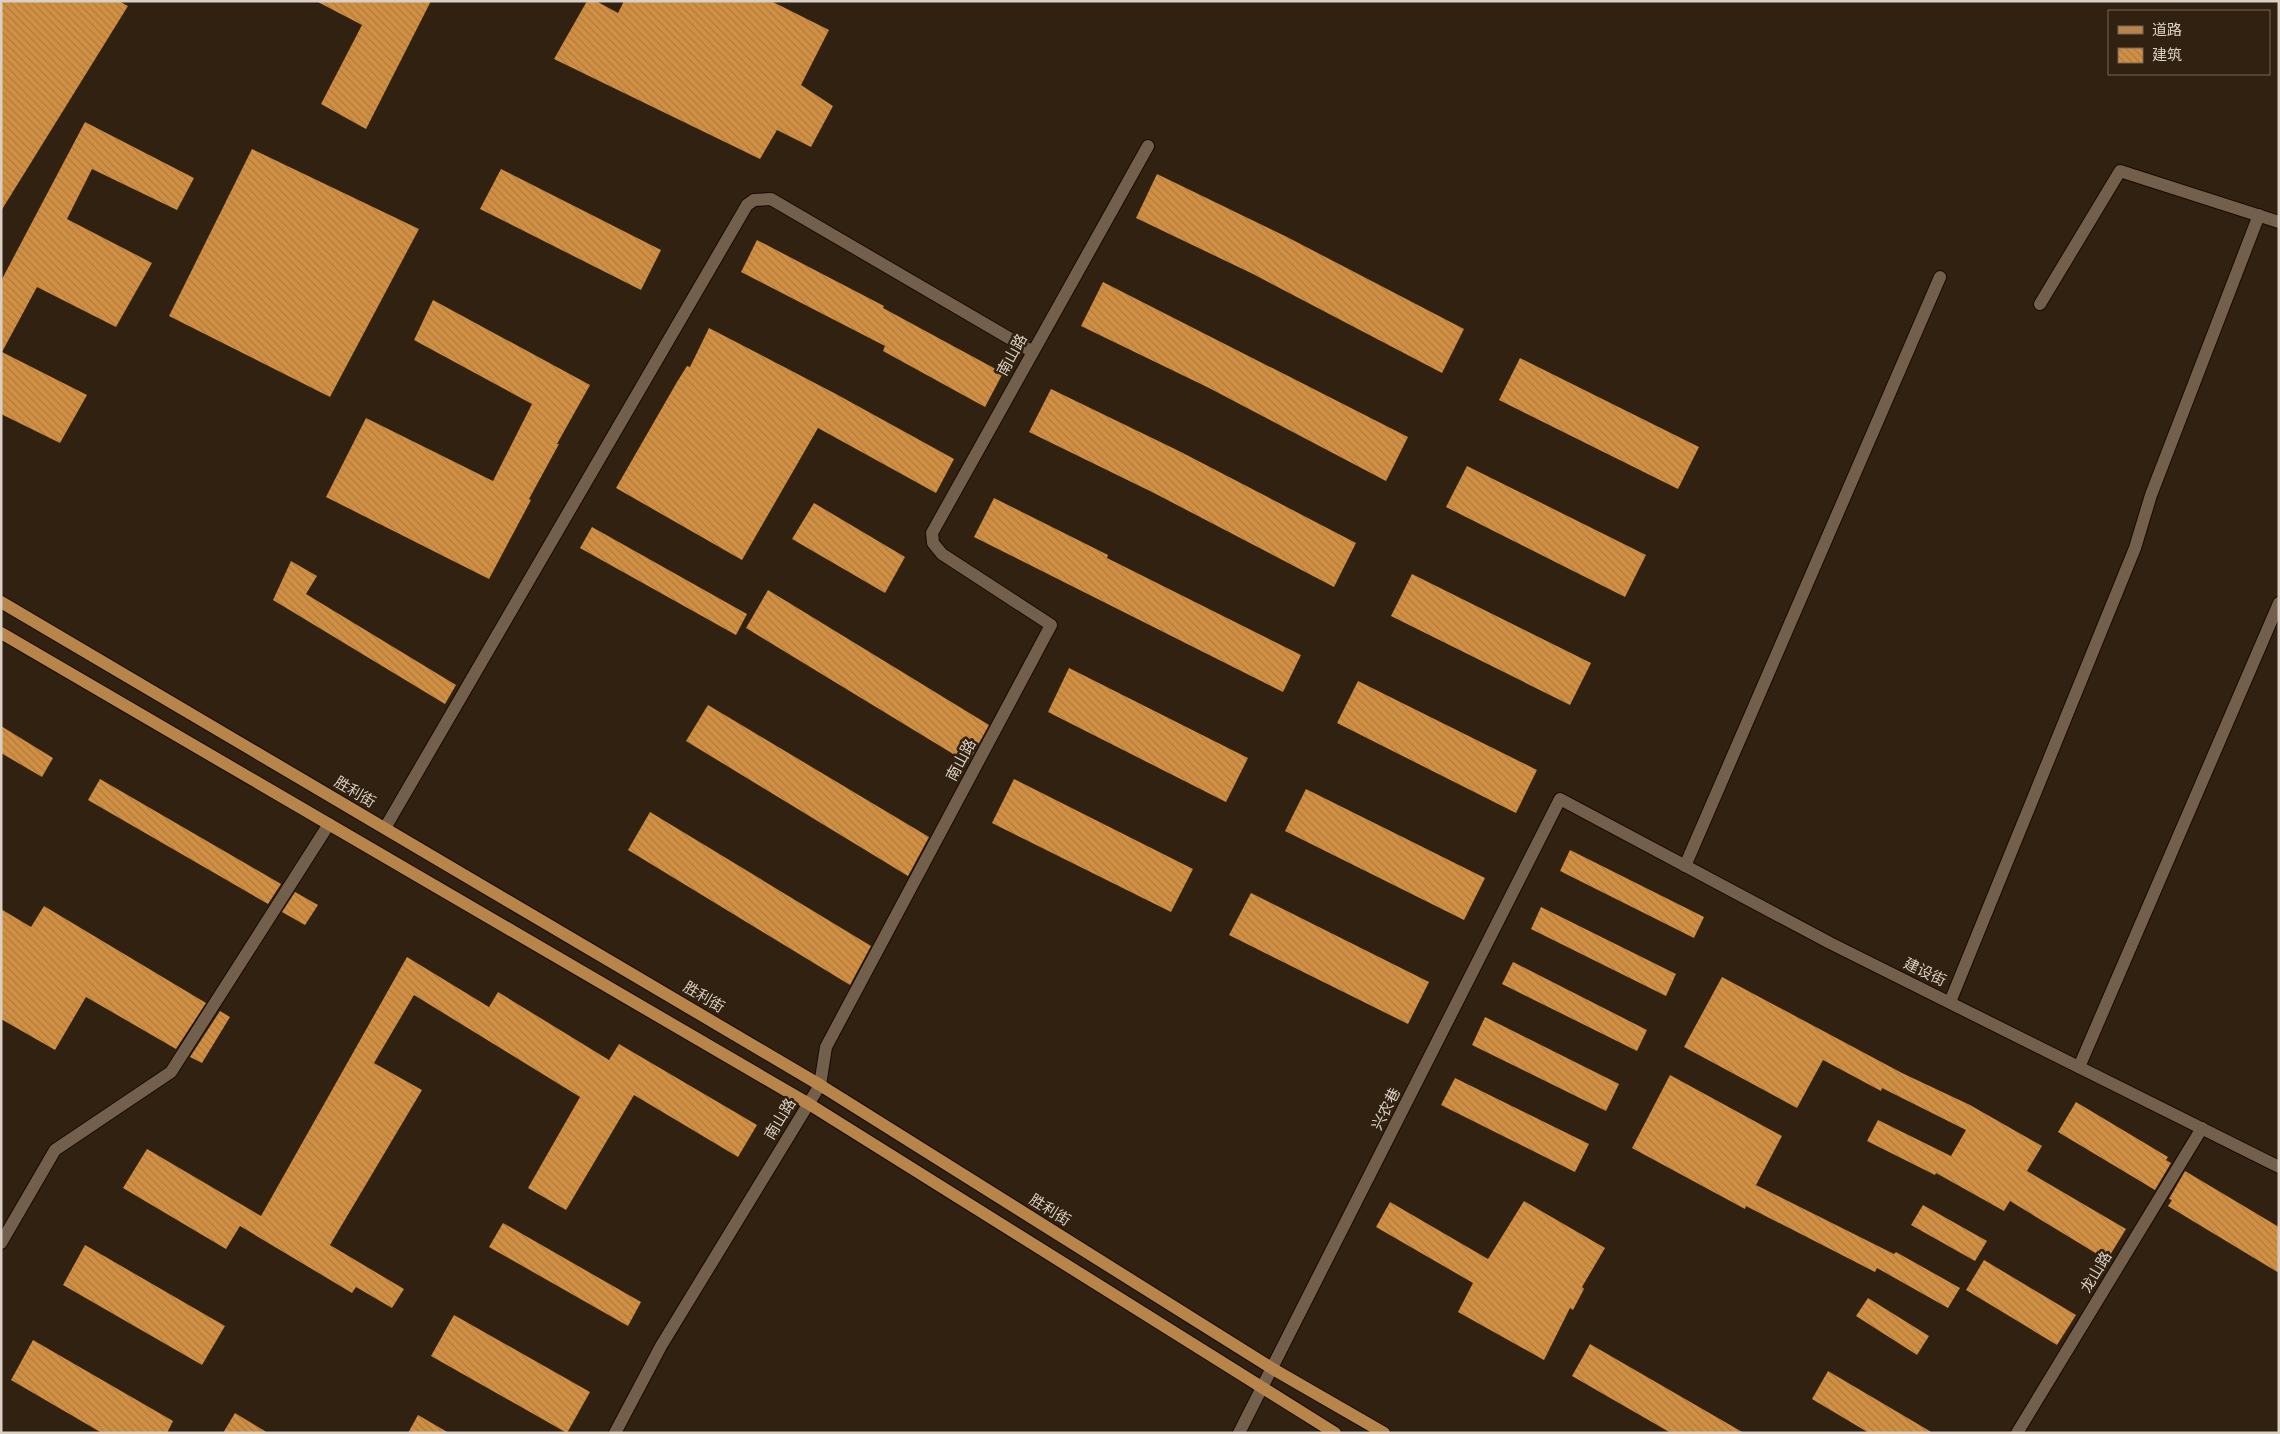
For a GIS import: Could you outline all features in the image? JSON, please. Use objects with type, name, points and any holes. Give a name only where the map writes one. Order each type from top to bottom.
[{"type":"main road","name":"胜利街","points":[[1,602],[820,1084],[1273,1369],[1384,1433]]},
{"type":"main road","points":[[1,633],[809,1104],[1334,1433]]},
{"type":"street","name":"南山路","points":[[615,1433],[662,1346],[820,1084],[826,1047],[1051,625],[942,554],[933,543],[932,533],[1148,146]]},
{"type":"street","points":[[2040,304],[2120,171],[2279,222]]},
{"type":"street","points":[[385,828],[747,205],[754,200],[771,199],[1033,352]]},
{"type":"street","points":[[1950,1002],[2135,548],[2151,496],[2260,215]]},
{"type":"street","points":[[1685,866],[1940,277]]},
{"type":"street","points":[[2079,1067],[2279,603]]},
{"type":"street","name":"建设街","points":[[1560,800],[1830,943],[2279,1167]]},
{"type":"street","name":"兴农巷","points":[[1240,1433],[1261,1388],[1273,1369],[1560,800]]},
{"type":"street","points":[[1,1243],[55,1150],[171,1072],[329,824]]},
{"type":"street","name":"龙山路","points":[[2017,1433],[2202,1128]]},
{"type":"building","points":[[1,1],[119,1],[128,6],[1,211]]},
{"type":"building","points":[[316,1],[431,1],[366,129],[321,104],[362,25]]},
{"type":"building","points":[[587,1],[596,1],[618,13],[624,1],[771,1],[829,30],[801,85],[833,106],[811,147],[777,130],[760,159],[554,59]]},
{"type":"building","points":[[85,122],[194,178],[177,210],[92,169],[67,219],[152,263],[116,327],[37,287],[2,352],[87,395],[60,443],[1,414],[1,281]]},
{"type":"building","points":[[252,149],[419,229],[330,397],[169,316]]},
{"type":"building","points":[[501,169],[661,250],[641,290],[480,209]]},
{"type":"building","points":[[1157,174],[1287,237],[1464,329],[1442,373],[1253,274],[1136,218]]},
{"type":"building","points":[[757,240],[884,306],[883,308],[1003,373],[985,407],[883,351],[885,346],[741,272]]},
{"type":"building","points":[[1103,282],[1408,437],[1386,481],[1209,388],[1081,326]]},
{"type":"building","points":[[433,300],[590,385],[557,444],[559,444],[489,579],[326,497],[366,418],[493,481],[532,404],[414,340]]},
{"type":"building","points":[[709,328],[836,394],[954,459],[936,493],[818,428],[742,560],[616,488],[677,382],[687,366],[690,367]]},
{"type":"building","points":[[1520,358],[1699,447],[1678,489],[1499,400]]},
{"type":"building","points":[[1051,389],[1179,451],[1356,543],[1334,587],[1154,493],[1029,432]]},
{"type":"building","points":[[1467,466],[1646,555],[1625,597],[1446,507]]},
{"type":"building","points":[[994,498],[1108,555],[1107,558],[1301,655],[1283,692],[974,537]]},
{"type":"building","points":[[814,503],[905,557],[885,593],[792,539]]},
{"type":"building","points":[[592,527],[747,614],[736,635],[580,548]]},
{"type":"building","points":[[291,561],[317,576],[306,594],[456,685],[445,704],[273,600]]},
{"type":"building","points":[[1412,574],[1591,663],[1570,705],[1391,616]]},
{"type":"building","points":[[768,590],[989,725],[968,763],[746,628]]},
{"type":"building","points":[[1069,668],[1248,758],[1226,802],[1048,712]]},
{"type":"building","points":[[1358,681],[1537,770],[1516,813],[1337,723]]},
{"type":"building","points":[[708,705],[929,837],[908,876],[686,741]]},
{"type":"building","points":[[1,726],[53,758],[42,777],[1,753]]},
{"type":"building","points":[[100,779],[281,884],[268,904],[88,800]]},
{"type":"building","points":[[1014,779],[1193,869],[1171,912],[992,823]]},
{"type":"building","points":[[1306,789],[1485,878],[1464,920],[1285,831]]},
{"type":"building","points":[[650,812],[871,946],[850,985],[628,850]]},
{"type":"building","points":[[1570,850],[1704,917],[1694,938],[1560,871]]},
{"type":"building","points":[[295,892],[318,905],[305,925],[282,912]]},
{"type":"building","points":[[1251,893],[1429,982],[1408,1024],[1229,935]]},
{"type":"building","points":[[44,906],[206,1003],[176,1049],[86,997],[55,1050],[1,1019],[1,909],[31,927]]},
{"type":"building","points":[[1541,907],[1676,974],[1666,996],[1531,929]]},
{"type":"building","points":[[407,957],[489,1007],[498,992],[609,1060],[619,1044],[757,1125],[738,1157],[634,1095],[566,1210],[528,1188],[580,1097],[414,995],[374,1063],[422,1090],[330,1245],[404,1289],[392,1308],[356,1287],[352,1293],[240,1226],[226,1249],[123,1188],[147,1149],[261,1216]]},
{"type":"building","points":[[1513,962],[1647,1030],[1637,1051],[1502,984]]},
{"type":"building","points":[[1722,977],[1902,1073],[1970,1105],[2042,1146],[2027,1171],[2126,1229],[2107,1260],[2010,1201],[2004,1211],[1936,1173],[1935,1175],[1867,1141],[1878,1120],[1951,1156],[1966,1130],[1882,1088],[1881,1091],[1823,1060],[1797,1108],[1684,1047]]},
{"type":"building","points":[[220,1011],[230,1017],[202,1063],[190,1057]]},
{"type":"building","points":[[1485,1017],[1619,1084],[1606,1111],[1472,1045]]},
{"type":"building","points":[[1670,1075],[1782,1136],[1756,1185],[1894,1254],[1896,1252],[1960,1288],[1948,1308],[1877,1268],[1875,1272],[1746,1206],[1745,1209],[1632,1148]]},
{"type":"building","points":[[1455,1078],[1589,1144],[1575,1172],[1441,1105]]},
{"type":"building","points":[[2076,1102],[2168,1157],[2166,1160],[2171,1163],[2155,1190],[2058,1132]]},
{"type":"building","points":[[2185,1171],[2279,1227],[2279,1273],[2168,1206],[2172,1200],[2169,1199]]},
{"type":"building","points":[[1524,1201],[1605,1248],[1582,1287],[1584,1289],[1573,1310],[1570,1308],[1544,1360],[1458,1312],[1473,1283],[1376,1227],[1390,1202],[1488,1259]]},
{"type":"building","points":[[1923,1205],[1987,1241],[1975,1261],[1911,1225]]},
{"type":"building","points":[[503,1223],[641,1302],[628,1326],[489,1247]]},
{"type":"building","points":[[85,1245],[225,1326],[202,1365],[63,1285]]},
{"type":"building","points":[[1984,1260],[2076,1315],[2057,1345],[1966,1290]]},
{"type":"building","points":[[1868,1298],[1929,1336],[1917,1355],[1856,1316]]},
{"type":"building","points":[[454,1315],[590,1392],[567,1433],[431,1356]]},
{"type":"building","points":[[33,1340],[173,1421],[167,1433],[102,1433],[11,1380]]},
{"type":"building","points":[[1590,1344],[1744,1433],[1671,1433],[1572,1376]]},
{"type":"building","points":[[1828,1371],[1933,1433],[1869,1433],[1812,1399]]},
{"type":"building","points":[[235,1413],[268,1433],[223,1433]]},
{"type":"building","points":[[418,1415],[449,1433],[408,1433]]}]
